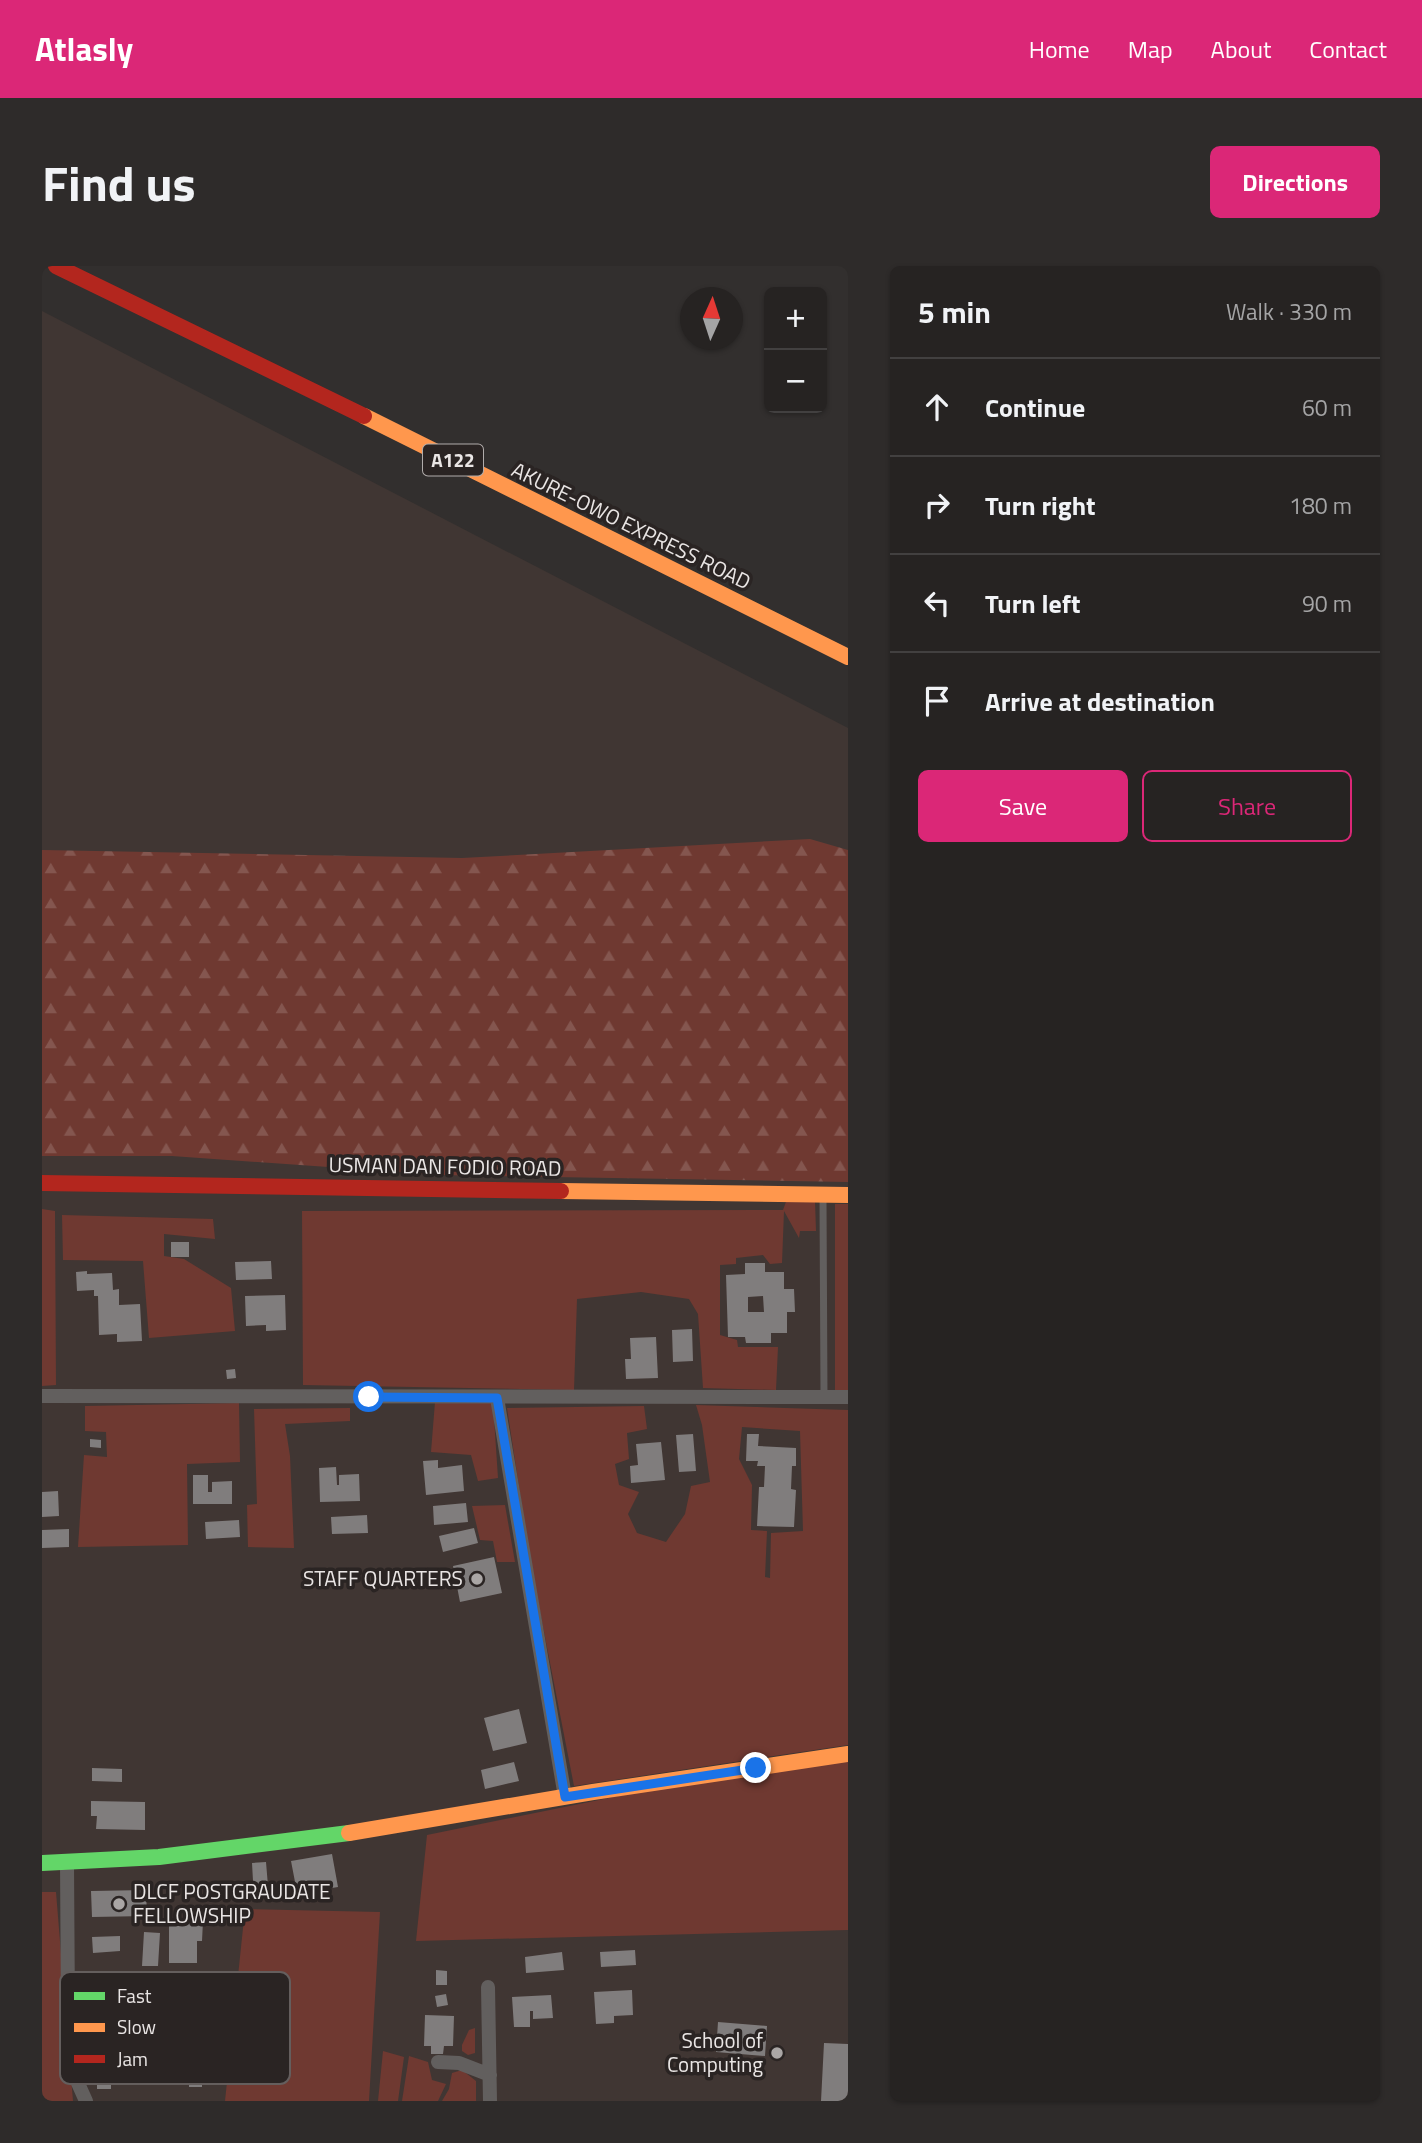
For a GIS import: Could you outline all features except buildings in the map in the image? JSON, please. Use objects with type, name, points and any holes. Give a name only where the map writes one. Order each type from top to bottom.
[{"type":"main road","name":"AKURE-OWO EXPRESS ROAD","points":[[56,266],[848,657]]},
{"type":"main road","name":"USMAN DAN FODIO ROAD","points":[[42,1183],[848,1195]]},
{"type":"main road","points":[[42,1863],[140,1860],[233,1850],[848,1754]]},
{"type":"street","points":[[42,1396],[848,1397]]},
{"type":"street","points":[[497,1398],[565,1797]]},
{"type":"street","points":[[67,1863],[68,1972]]},
{"type":"street","points":[[488,1987],[490,2101]]},
{"type":"street","points":[[438,2062],[459,2063],[489,2075]]},
{"type":"street","points":[[78,2084],[86,2101]]},
{"type":"lane","points":[[823,1195],[824,1396]]},
{"type":"shaded area","points":[[42,311],[848,728],[848,2101],[42,2101]]},
{"type":"green space","points":[[810,839],[848,850],[848,1182],[442,1175],[172,1156],[42,1156],[42,850],[462,858]]},
{"type":"green space","points":[[787,1199],[815,1201],[816,1231],[800,1231],[799,1238],[784,1211],[782,1263],[770,1264],[763,1255],[736,1258],[736,1264],[720,1265],[720,1335],[737,1340],[738,1347],[778,1347],[776,1390],[703,1388],[698,1314],[689,1299],[641,1292],[577,1299],[574,1390],[303,1385],[302,1211],[783,1210]]},
{"type":"green space","points":[[835,1204],[848,1204],[848,1390],[835,1390]]},
{"type":"green space","points":[[42,1209],[55,1211],[56,1385],[42,1386]]},
{"type":"green space","points":[[62,1215],[213,1219],[215,1239],[164,1234],[164,1256],[184,1259],[231,1288],[235,1331],[149,1338],[143,1261],[63,1260]]},
{"type":"green space","points":[[435,1402],[493,1403],[498,1478],[478,1481],[471,1455],[431,1452]]},
{"type":"green space","points":[[239,1403],[240,1462],[187,1464],[188,1545],[78,1547],[84,1455],[107,1457],[106,1432],[85,1431],[85,1406]]},
{"type":"green space","points":[[696,1405],[848,1410],[848,1745],[574,1786],[531,1565],[507,1408],[644,1406],[647,1429],[627,1433],[629,1459],[615,1464],[619,1485],[639,1492],[628,1514],[637,1533],[666,1542],[685,1514],[691,1486],[710,1482],[702,1425]],"holes":[[[742,1427],[800,1431],[803,1531],[771,1533],[770,1578],[765,1577],[767,1531],[751,1530],[752,1485],[739,1459]]]},
{"type":"green space","points":[[350,1408],[350,1421],[285,1424],[290,1456],[294,1548],[248,1547],[247,1505],[257,1504],[254,1409]]},
{"type":"green space","points":[[505,1505],[515,1562],[497,1562],[493,1541],[480,1540],[472,1506]]},
{"type":"green space","points":[[848,1754],[848,1930],[416,1941],[427,1835],[756,1768]]},
{"type":"green space","points":[[42,1892],[56,1892],[63,1972],[60,1972],[60,2084],[72,2084],[73,2101],[42,2101]]},
{"type":"green space","points":[[245,1909],[380,1912],[369,2101],[225,2101],[227,2084],[290,2084],[290,1972],[238,1972]]},
{"type":"green space","points":[[475,2028],[475,2053],[468,2055],[462,2051],[462,2045],[469,2030]]},
{"type":"green space","points":[[383,2051],[404,2057],[398,2101],[378,2101]]},
{"type":"green space","points":[[409,2056],[428,2062],[432,2080],[446,2084],[438,2101],[402,2101]]},
{"type":"green space","points":[[462,2070],[476,2081],[476,2101],[442,2101],[449,2089],[452,2073]]},
{"type":"traffic: fast","points":[[42,1863],[159,1857],[349,1833]]},
{"type":"traffic: slow","points":[[364,416],[848,657]]},
{"type":"traffic: slow","points":[[561,1191],[848,1195]]},
{"type":"traffic: slow","points":[[349,1833],[593,1792],[848,1754]]},
{"type":"traffic: jam","points":[[56,266],[364,416]]},
{"type":"traffic: jam","points":[[42,1183],[561,1191]]},
{"type":"place","name":"STAFF QUARTERS","points":[[477,1579]]},
{"type":"place","name":"DLCF POSTGRAUDATE FELLOWSHIP","points":[[119,1904]]},
{"type":"place","name":"School of Computing","points":[[777,2053]]},
{"type":"route","points":[[369,1397],[497,1398],[565,1797],[756,1768]]}]
